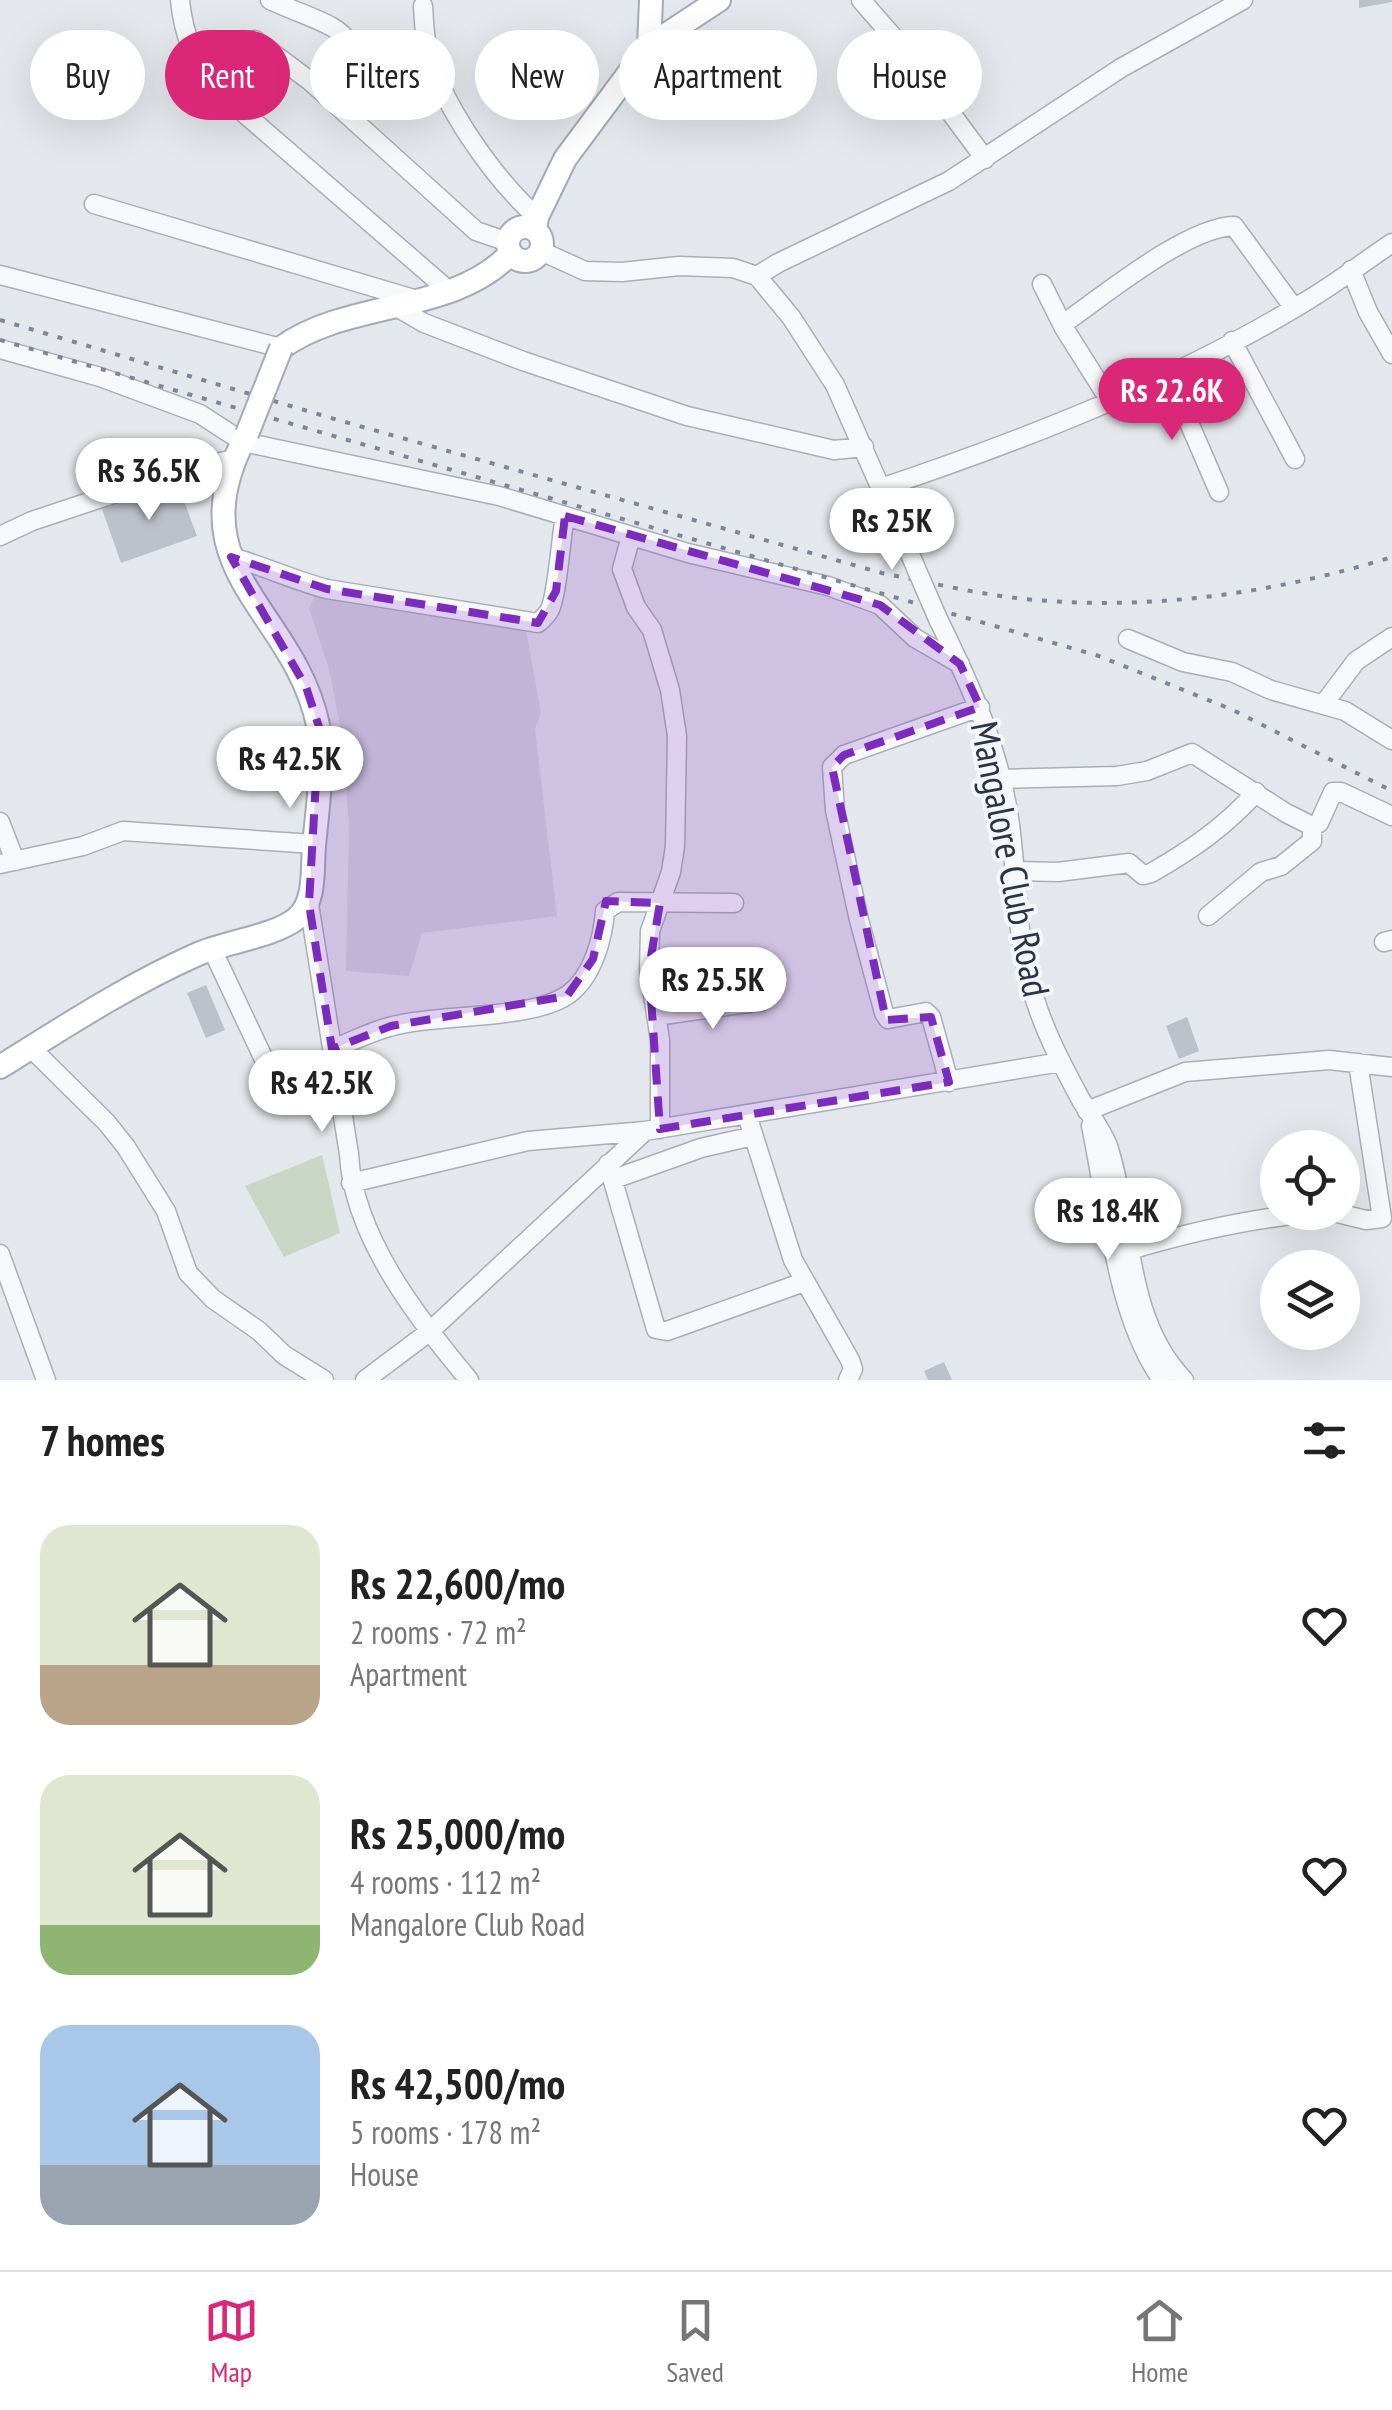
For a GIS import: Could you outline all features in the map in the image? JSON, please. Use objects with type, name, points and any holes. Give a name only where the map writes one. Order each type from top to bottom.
[{"type":"main road","points":[[650,30],[651,0]]},
{"type":"main road","points":[[673,30],[719,0]]},
{"type":"main road","points":[[0,1067],[107,1001],[212,949],[295,920],[309,904],[319,727],[306,687],[230,556],[224,537],[224,486],[280,348],[331,320],[406,303],[486,274],[509,248],[525,261],[536,258],[538,232],[565,160],[619,87]]},
{"type":"street","points":[[180,0],[190,50],[216,89],[448,290]]},
{"type":"street","points":[[270,0],[334,30]]},
{"type":"street","points":[[861,0],[902,47],[984,158]]},
{"type":"street","points":[[423,6],[427,48],[445,93],[494,172],[538,232],[586,271],[679,266],[734,268],[757,276],[778,262],[949,181],[1121,68],[1243,0]]},
{"type":"street","points":[[353,120],[476,232],[509,248]]},
{"type":"street","points":[[94,204],[406,303],[424,323],[687,416],[834,450],[864,447]]},
{"type":"street","points":[[1064,328],[1067,321],[1097,300],[1215,226],[1234,226],[1294,308]]},
{"type":"street","points":[[881,488],[966,460],[1168,374],[1294,308],[1392,243]]},
{"type":"street","points":[[1352,270],[1368,312],[1392,354]]},
{"type":"street","points":[[0,275],[280,348]]},
{"type":"street","name":"Mangalore Club Road","points":[[757,276],[836,385],[980,707],[996,750],[1020,936],[1031,988],[1061,1062],[1107,1142],[1150,1331],[1184,1380]]},
{"type":"street","points":[[1042,284],[1064,328],[1110,401]]},
{"type":"street","points":[[1232,341],[1295,459]]},
{"type":"street","points":[[0,348],[100,377],[200,414],[241,445],[428,479],[688,553],[828,586],[880,605],[915,638],[960,664]]},
{"type":"street","points":[[1168,374],[1219,492]]},
{"type":"street","points":[[0,536],[32,521],[182,471],[241,445]]},
{"type":"street","points":[[230,556],[327,589],[538,623],[550,610],[556,591],[565,516]]},
{"type":"street","points":[[365,1380],[428,1332],[611,1172],[652,1130],[660,1040],[649,969],[650,932],[671,872],[675,846],[678,736],[670,690],[652,630],[636,607],[622,570],[631,536]]},
{"type":"street","points":[[1324,705],[1356,660],[1392,637]]},
{"type":"street","points":[[1128,639],[1184,662],[1232,672],[1271,690],[1345,711],[1392,740]]},
{"type":"street","points":[[949,1082],[930,1016],[919,1012],[888,1019],[884,1013],[833,800],[832,767],[844,755],[980,707]]},
{"type":"street","points":[[1001,779],[1117,776],[1147,772],[1192,754],[1312,826]]},
{"type":"street","points":[[1014,871],[1058,872],[1129,863],[1142,875],[1151,874],[1230,821],[1256,792]]},
{"type":"street","points":[[1312,826],[1319,822],[1333,792],[1392,816]]},
{"type":"street","points":[[0,822],[7,862],[83,846],[123,830],[314,844]]},
{"type":"street","points":[[1208,916],[1262,872],[1281,866],[1312,840],[1312,826]]},
{"type":"street","points":[[332,1049],[391,1026],[514,1010],[567,996],[594,959],[604,930],[605,911],[618,902],[734,903]]},
{"type":"street","points":[[309,904],[351,1183],[368,1228],[428,1332],[470,1380]]},
{"type":"street","points":[[212,949],[277,1087],[298,1098],[338,1085]]},
{"type":"street","points":[[656,1016],[762,1001]]},
{"type":"street","points":[[31,1048],[126,1147],[166,1211],[188,1273],[284,1355],[324,1380]]},
{"type":"street","points":[[1088,1110],[1185,1072],[1328,1060],[1392,1067]]},
{"type":"street","points":[[351,1183],[528,1142],[652,1130],[1061,1062]]},
{"type":"street","points":[[1358,1063],[1382,1218],[1360,1219]]},
{"type":"street","name":"Mangalore Club Road","points":[[1088,1110],[1124,1296],[1136,1335],[1162,1380]]},
{"type":"street","points":[[747,1115],[776,1213],[804,1282],[850,1360],[848,1380]]},
{"type":"street","points":[[611,1172],[753,1136]]},
{"type":"street","points":[[611,1172],[656,1329],[680,1326],[804,1282]]},
{"type":"street","points":[[1130,1250],[1260,1218]]},
{"type":"street","points":[[0,1254],[46,1380]]},
{"type":"highlighted area","points":[[565,516],[880,605],[960,664],[980,707],[844,755],[832,767],[886,1020],[931,1017],[949,1082],[660,1129],[649,969],[660,903],[606,901],[593,959],[567,996],[391,1026],[332,1049],[309,904],[319,727],[306,687],[231,557],[327,589],[538,623],[556,591]]},
{"type":"shaded area","points":[[315,596],[526,631],[541,713],[535,729],[557,916],[422,933],[409,976],[346,971],[349,826],[341,730],[329,669],[309,608]]},
{"type":"green space","points":[[322,1155],[340,1233],[284,1257],[245,1186]]},
{"type":"building","points":[[1359,0],[1392,0],[1392,2],[1359,8]]},
{"type":"building","points":[[177,482],[197,536],[121,563],[102,509]]},
{"type":"building","points":[[206,985],[225,1030],[206,1038],[187,993]]},
{"type":"building","points":[[1187,1017],[1199,1051],[1179,1059],[1166,1026]]},
{"type":"building","points":[[944,1362],[952,1380],[928,1380],[924,1371]]},
{"type":"railway","points":[[0,320],[882,573],[986,594],[1093,603],[1180,600],[1266,588],[1392,557]]},
{"type":"railway","points":[[0,340],[1099,656],[1233,710],[1392,791]]}]
